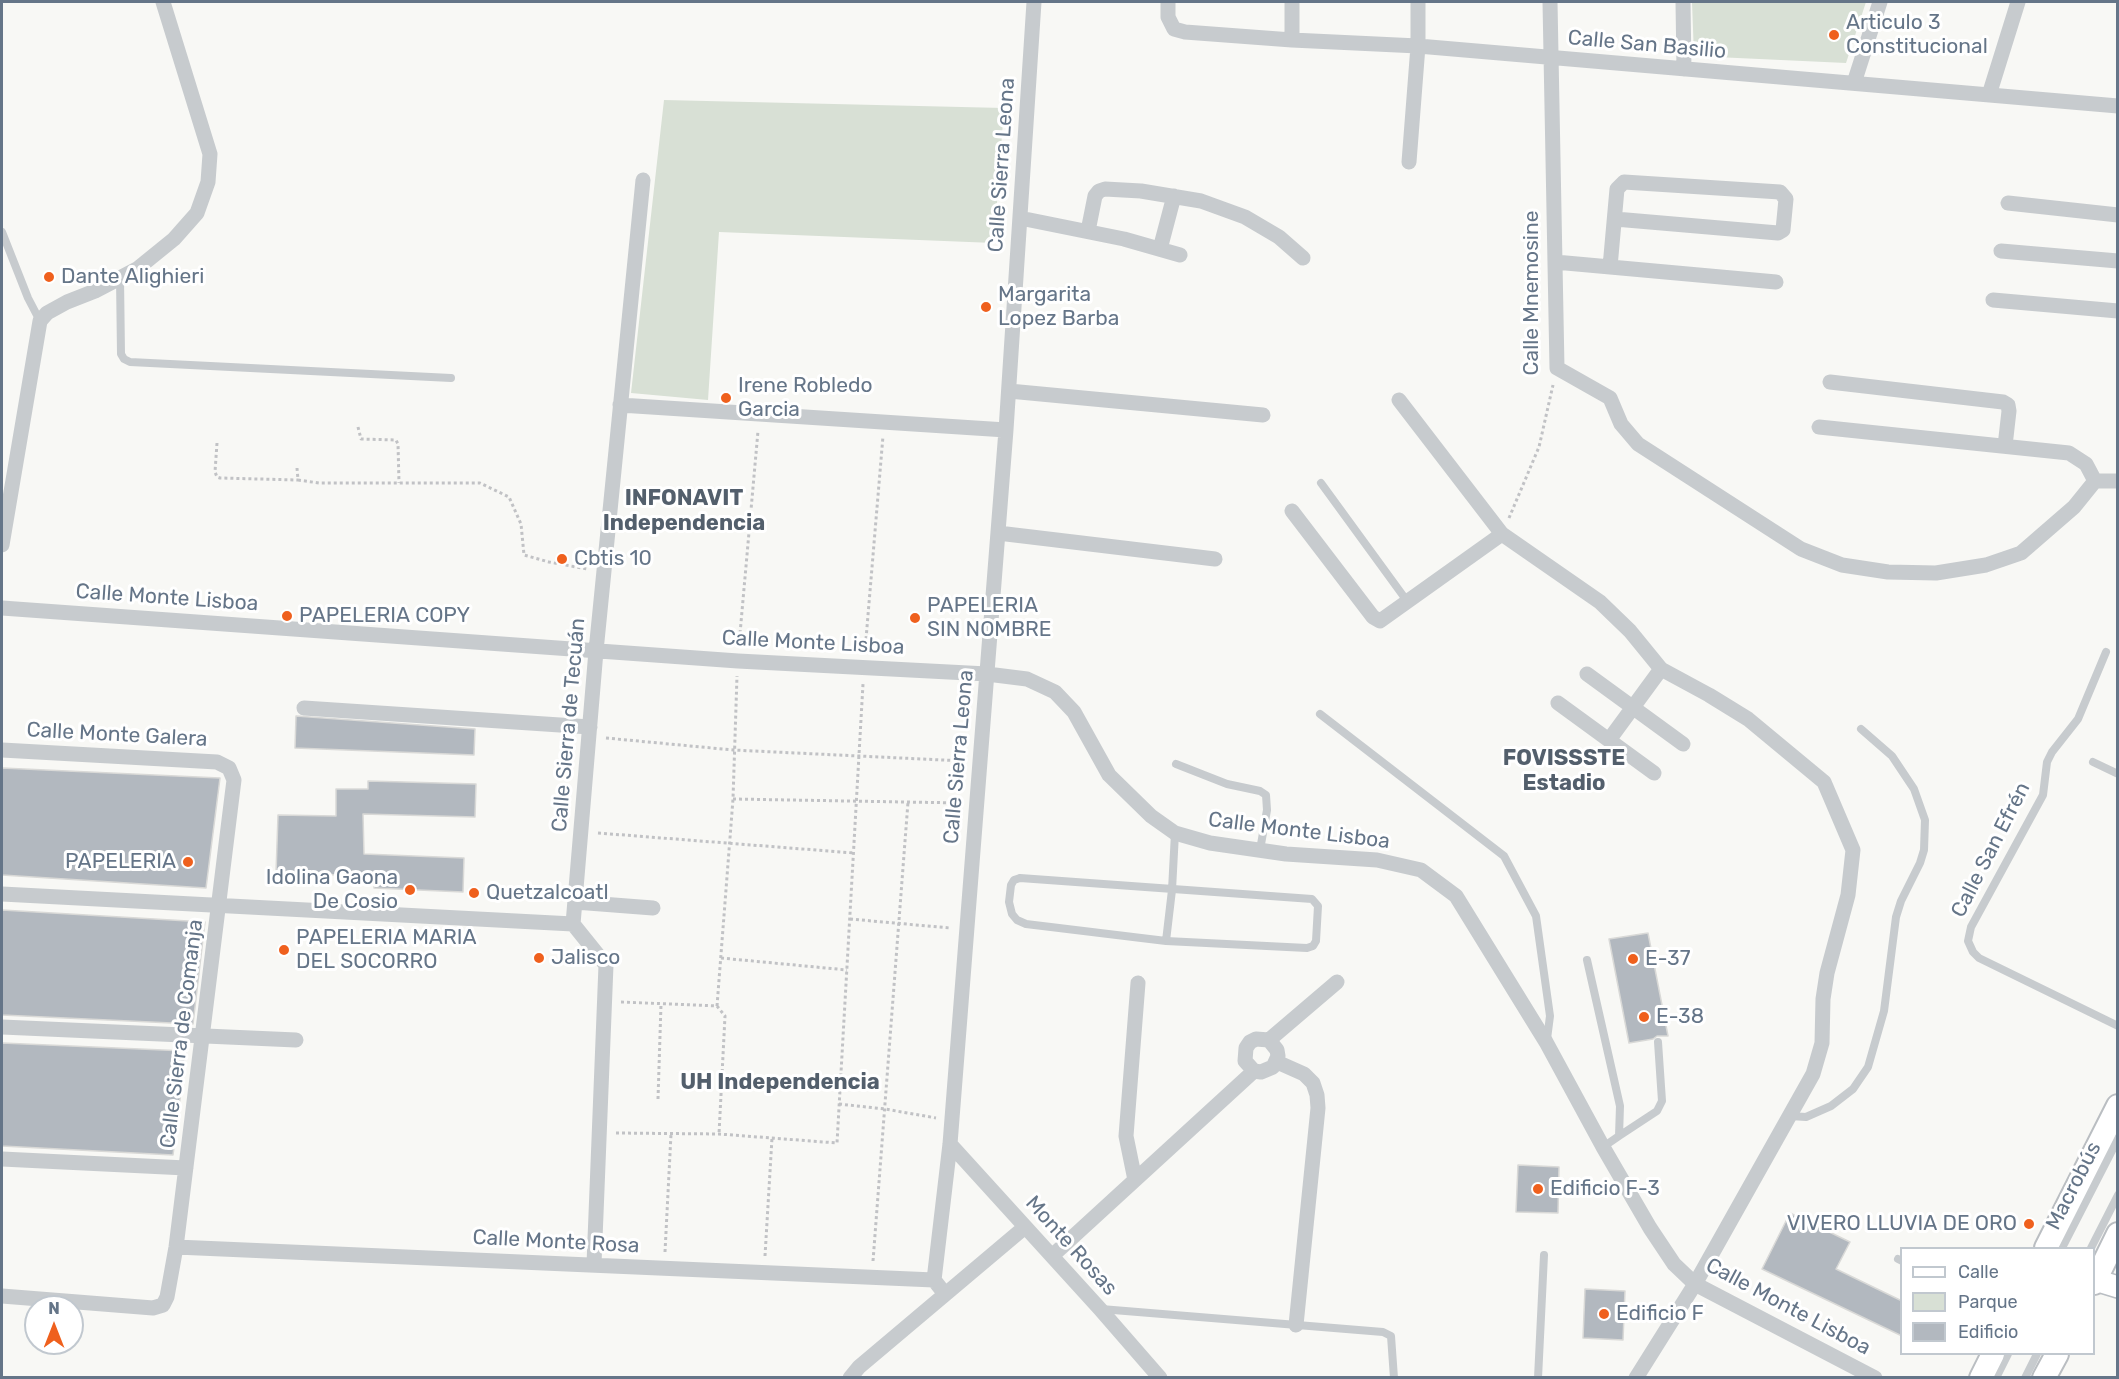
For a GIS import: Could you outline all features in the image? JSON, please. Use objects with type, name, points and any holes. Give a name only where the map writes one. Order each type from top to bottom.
[{"type":"main road","points":[[2047,1247],[2118,1106]]},
{"type":"main road","points":[[2095,1279],[2118,1234]]},
{"type":"main road","points":[[1981,1377],[1992,1355]]},
{"type":"main road","points":[[2044,1377],[2055,1355]]},
{"type":"street","points":[[2,545],[40,321],[47,313],[67,302],[95,291],[137,269],[174,239],[197,213],[208,182],[210,154],[163,2]]},
{"type":"street","name":"Calle San Basilio","points":[[1168,2],[1168,17],[1174,29],[1185,32],[1418,46],[2118,106]]},
{"type":"street","points":[[1292,2],[1292,40]]},
{"type":"street","points":[[1409,162],[1418,46],[1418,2]]},
{"type":"street","name":"Calle Mnemosine","points":[[1550,2],[1557,369]]},
{"type":"street","points":[[1683,2],[1684,69]]},
{"type":"street","points":[[1854,83],[1880,2]]},
{"type":"street","points":[[1989,95],[2018,2]]},
{"type":"street","name":"Calle Sierra Leona","points":[[934,1280],[950,1144],[987,675],[1009,391],[1034,3]]},
{"type":"street","name":"Calle Sierra de Tecuán","points":[[573,924],[596,651],[643,180]]},
{"type":"street","points":[[1610,267],[1617,189],[1624,182],[1780,192],[1786,199],[1783,230],[1778,233],[1615,219]]},
{"type":"street","points":[[1088,231],[1095,196],[1099,191],[1105,189],[1141,191],[1201,201],[1245,217],[1279,237],[1303,258]]},
{"type":"street","points":[[1160,249],[1174,196]]},
{"type":"street","points":[[2008,203],[2118,215]]},
{"type":"street","points":[[1020,218],[1088,231],[1180,255]]},
{"type":"street","points":[[2001,251],[2118,261]]},
{"type":"street","points":[[1555,262],[1776,282]]},
{"type":"street","points":[[1993,300],[2117,311],[2118,305]]},
{"type":"street","points":[[1557,369],[1610,398],[1621,424],[1638,444],[1801,549],[1842,566],[1888,572],[1936,573],[1986,565],[2021,553],[2074,507],[2094,480]]},
{"type":"street","points":[[1830,382],[2003,402],[2008,405],[2009,411],[2005,446]]},
{"type":"street","points":[[1009,391],[1263,415]]},
{"type":"street","points":[[1399,400],[1502,534],[1600,602],[1630,631],[1661,669],[1748,719],[1824,782],[1853,850],[1848,895],[1827,973],[1823,999],[1822,1043],[1813,1074],[1695,1284],[1636,1377]]},
{"type":"street","points":[[620,405],[1006,430]]},
{"type":"street","points":[[1820,427],[2075,455],[2086,464],[2094,480]]},
{"type":"street","points":[[2094,480],[2118,481]]},
{"type":"street","points":[[1292,511],[1373,617],[1380,621],[1502,534]]},
{"type":"street","points":[[998,533],[1215,560]]},
{"type":"street","name":"Calle Monte Lisboa","points":[[2,608],[738,661],[864,667],[1027,679],[1055,692],[1074,712],[1109,776],[1151,816],[1175,833],[1210,843],[1286,854],[1377,860],[1421,870],[1456,896],[1546,1042],[1603,1147],[1650,1228],[1674,1264],[1695,1284],[1875,1377]]},
{"type":"street","points":[[1609,740],[1661,669]]},
{"type":"street","points":[[1587,674],[1683,744]]},
{"type":"street","points":[[1558,703],[1654,773]]},
{"type":"street","points":[[304,708],[589,732]]},
{"type":"street","name":"Calle Monte Galera","points":[[2,750],[217,762],[229,768]]},
{"type":"street","name":"Calle Sierra de Comanja","points":[[2,1296],[153,1308],[163,1305],[167,1297],[176,1246],[234,780],[229,768]]},
{"type":"street","points":[[2,894],[573,924],[606,965],[594,1264]]},
{"type":"street","points":[[575,902],[653,908]]},
{"type":"street","points":[[1135,1180],[1126,1136],[1138,982]]},
{"type":"street","points":[[1254,1071],[1245,1061],[1246,1048],[1250,1042],[1256,1039],[1269,1040],[1337,982]]},
{"type":"street","points":[[2,1026],[296,1040]]},
{"type":"street","points":[[1052,1256],[1254,1071],[1268,1071],[1277,1062],[1277,1050],[1269,1040]]},
{"type":"street","points":[[1277,1062],[1304,1074],[1313,1083],[1318,1108],[1296,1325]]},
{"type":"street","name":"Monte Rosas","points":[[950,1144],[1160,1377]]},
{"type":"street","points":[[2,1160],[186,1168]]},
{"type":"street","points":[[850,1377],[1025,1227]]},
{"type":"street","name":"Calle Monte Rosa","points":[[176,1246],[934,1280]]},
{"type":"street","points":[[934,1280],[945,1294]]},
{"type":"street","points":[[2095,1281],[2118,1287]]},
{"type":"lane","points":[[2,232],[28,298],[40,321]]},
{"type":"lane","points":[[120,278],[121,354],[130,362],[452,378]]},
{"type":"lane","points":[[1321,483],[1407,602]]},
{"type":"lane","name":"Calle San Efrén","points":[[2106,652],[2078,719],[2047,762],[2043,795],[1971,927],[1968,940],[1972,952],[1979,958],[2118,1026]]},
{"type":"lane","points":[[1320,714],[1504,856],[1536,916],[1550,1016],[1546,1042]]},
{"type":"lane","points":[[1790,1116],[1806,1117],[1831,1106],[1852,1089],[1868,1067],[1884,1011],[1896,917],[1924,850],[1925,820],[1914,789],[1892,756],[1861,729]]},
{"type":"lane","points":[[2093,762],[2118,774]]},
{"type":"lane","points":[[1176,764],[1227,784],[1260,791],[1266,795],[1268,810],[1260,850]]},
{"type":"lane","points":[[1166,940],[1175,833]]},
{"type":"lane","points":[[1020,878],[1312,899],[1318,906],[1316,941],[1313,946],[1307,948],[1166,940],[1026,924],[1017,920],[1012,914],[1009,902],[1011,885],[1014,880],[1020,878]]},
{"type":"lane","points":[[1587,960],[1620,1106],[1619,1136]]},
{"type":"lane","points":[[1603,1147],[1658,1111],[1662,1101],[1658,1042]]},
{"type":"lane","name":"Macrobús","points":[[2063,1247],[2118,1139]]},
{"type":"lane","name":"Macrobús","points":[[2092,1247],[2118,1195]]},
{"type":"lane","points":[[1538,1377],[1544,1255]]},
{"type":"lane","points":[[1100,1308],[1383,1332],[1391,1336],[1394,1377]]},
{"type":"lane","points":[[1996,1377],[2007,1355]]},
{"type":"lane","points":[[2025,1377],[2036,1355]]},
{"type":"path","name":"Calle Mnemosine","points":[[1502,534],[1539,447],[1557,369]]},
{"type":"path","points":[[719,1134],[725,1016],[717,1006],[733,799],[738,661],[759,414]]},
{"type":"path","points":[[599,1133],[719,1134],[837,1143],[864,667],[884,422]]},
{"type":"path","points":[[358,427],[362,439],[396,440],[399,483]]},
{"type":"path","points":[[216,443],[215,472],[220,478],[297,480],[319,483],[480,483],[509,497],[521,524],[524,555],[604,572]]},
{"type":"path","points":[[297,468],[297,480]]},
{"type":"path","points":[[589,732],[733,750],[980,762]]},
{"type":"path","points":[[733,799],[976,804]]},
{"type":"path","points":[[871,1278],[908,802]]},
{"type":"path","points":[[581,832],[854,853]]},
{"type":"path","points":[[850,919],[967,929]]},
{"type":"path","points":[[721,958],[847,970]]},
{"type":"path","points":[[604,1001],[717,1006]]},
{"type":"path","points":[[658,1099],[661,1004]]},
{"type":"path","points":[[839,1104],[952,1120]]},
{"type":"path","points":[[664,1268],[672,1134]]},
{"type":"path","points":[[765,1272],[772,1138]]},
{"type":"green space","points":[[1692,2],[1866,2],[1846,63],[1694,56]]},
{"type":"green space","points":[[664,100],[1004,108],[994,243],[719,232],[708,400],[631,393]]},
{"type":"building","points":[[296,716],[475,729],[474,755],[295,748]]},
{"type":"building","points":[[2,768],[220,778],[206,888],[2,875]]},
{"type":"building","points":[[368,781],[476,784],[475,817],[363,814],[364,854],[464,858],[463,892],[374,888],[375,876],[276,873],[278,815],[336,816],[336,789],[368,789]]},
{"type":"building","points":[[2,910],[205,922],[193,1024],[2,1015]]},
{"type":"building","points":[[1648,933],[1668,1036],[1657,1036],[1653,1039],[1629,1043],[1609,939]]},
{"type":"building","points":[[2,1043],[186,1051],[173,1155],[2,1146]]},
{"type":"building","name":"Edificio F-3","points":[[1518,1165],[1559,1167],[1558,1213],[1516,1212]]},
{"type":"building","points":[[1790,1213],[1850,1242],[1836,1269],[1900,1300],[1900,1335],[1762,1269]]},
{"type":"building","name":"Edificio F","points":[[1585,1289],[1625,1291],[1623,1340],[1583,1338]]},
{"type":"place","name":"Articulo 3 Constitucional","points":[[1834,35]]},
{"type":"place","name":"Dante Alighieri","points":[[49,277]]},
{"type":"place","name":"Margarita Lopez Barba","points":[[986,307]]},
{"type":"place","name":"Irene Robledo Garcia","points":[[726,398]]},
{"type":"place","name":"Cbtis 10","points":[[562,559]]},
{"type":"place","name":"PAPELERIA COPY","points":[[287,616]]},
{"type":"place","name":"PAPELERIA SIN NOMBRE","points":[[915,618]]},
{"type":"place","name":"PAPELERIA","points":[[188,862]]},
{"type":"place","name":"Idolina Gaona De Cosio","points":[[410,890]]},
{"type":"place","name":"Quetzalcoatl","points":[[474,893]]},
{"type":"place","name":"PAPELERIA MARIA DEL SOCORRO","points":[[284,950]]},
{"type":"place","name":"Jalisco","points":[[539,958]]},
{"type":"place","name":"E-37","points":[[1633,959]]},
{"type":"place","name":"E-38","points":[[1644,1017]]},
{"type":"place","name":"Edificio F-3","points":[[1538,1189]]},
{"type":"place","name":"VIVERO LLUVIA DE ORO","points":[[2029,1224]]},
{"type":"place","name":"Edificio F","points":[[1604,1314]]},
{"type":"district","name":"INFONAVIT Independencia","points":[[684,512]]},
{"type":"district","name":"FOVISSSTE Estadio","points":[[1564,772]]},
{"type":"district","name":"UH Independencia","points":[[780,1083]]}]
